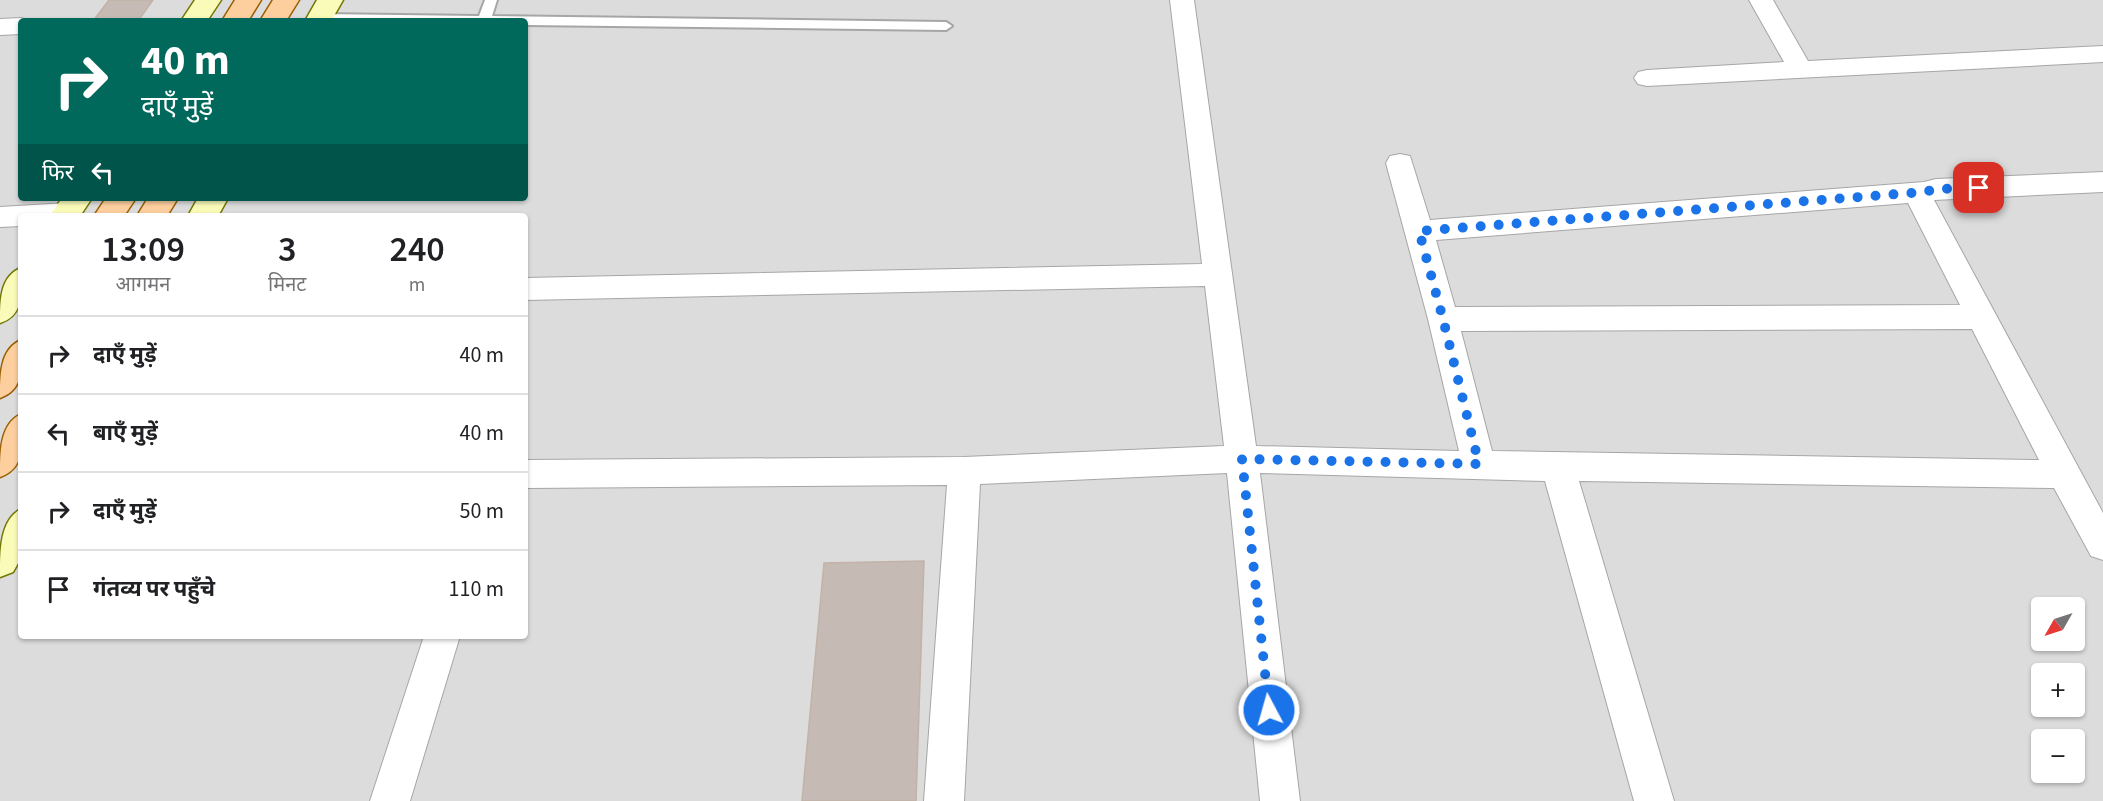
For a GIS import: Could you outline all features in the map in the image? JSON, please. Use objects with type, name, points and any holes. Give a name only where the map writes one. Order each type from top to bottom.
[{"type":"main road","points":[[196,18],[208,0]]},
{"type":"main road","points":[[237,18],[248,0]]},
{"type":"main road","points":[[275,18],[286,0]]},
{"type":"main road","points":[[0,310],[18,284]]},
{"type":"main road","points":[[0,385],[18,358]]},
{"type":"main road","points":[[0,462],[18,433]]},
{"type":"main road","points":[[0,561],[18,530]]},
{"type":"street","points":[[1182,0],[1242,459],[1280,801]]},
{"type":"street","points":[[1761,0],[1801,71]]},
{"type":"street","points":[[0,27],[18,26]]},
{"type":"street","points":[[1647,78],[2103,54]]},
{"type":"street","points":[[1400,163],[1443,319],[1479,464]]},
{"type":"street","points":[[1419,231],[1924,192],[1936,189],[2103,182]]},
{"type":"street","points":[[1924,192],[1920,200],[1923,207],[2063,474],[2103,545]]},
{"type":"street","points":[[34,213],[69,209]]},
{"type":"street","points":[[0,217],[18,215]]},
{"type":"street","points":[[528,289],[1217,275]]},
{"type":"street","points":[[1443,319],[1981,317]]},
{"type":"street","points":[[528,474],[964,471],[1242,459],[1558,467],[2063,474]]},
{"type":"street","points":[[1558,467],[1654,801]]},
{"type":"street","points":[[944,801],[964,471]]},
{"type":"street","points":[[390,801],[441,639]]},
{"type":"lane","points":[[485,18],[491,0]]},
{"type":"lane","points":[[322,13],[438,18]]},
{"type":"lane","points":[[528,21],[946,26]]},
{"type":"shaded area","points":[[0,0],[2103,0],[2103,801],[0,801]]},
{"type":"building","points":[[109,0],[153,0],[140,18],[95,18]]},
{"type":"building","points":[[924,561],[916,801],[802,801],[824,563]]},
{"type":"route","points":[[1269,710],[1242,459],[1479,464],[1419,231],[1924,192],[1936,189],[1979,188]]}]
